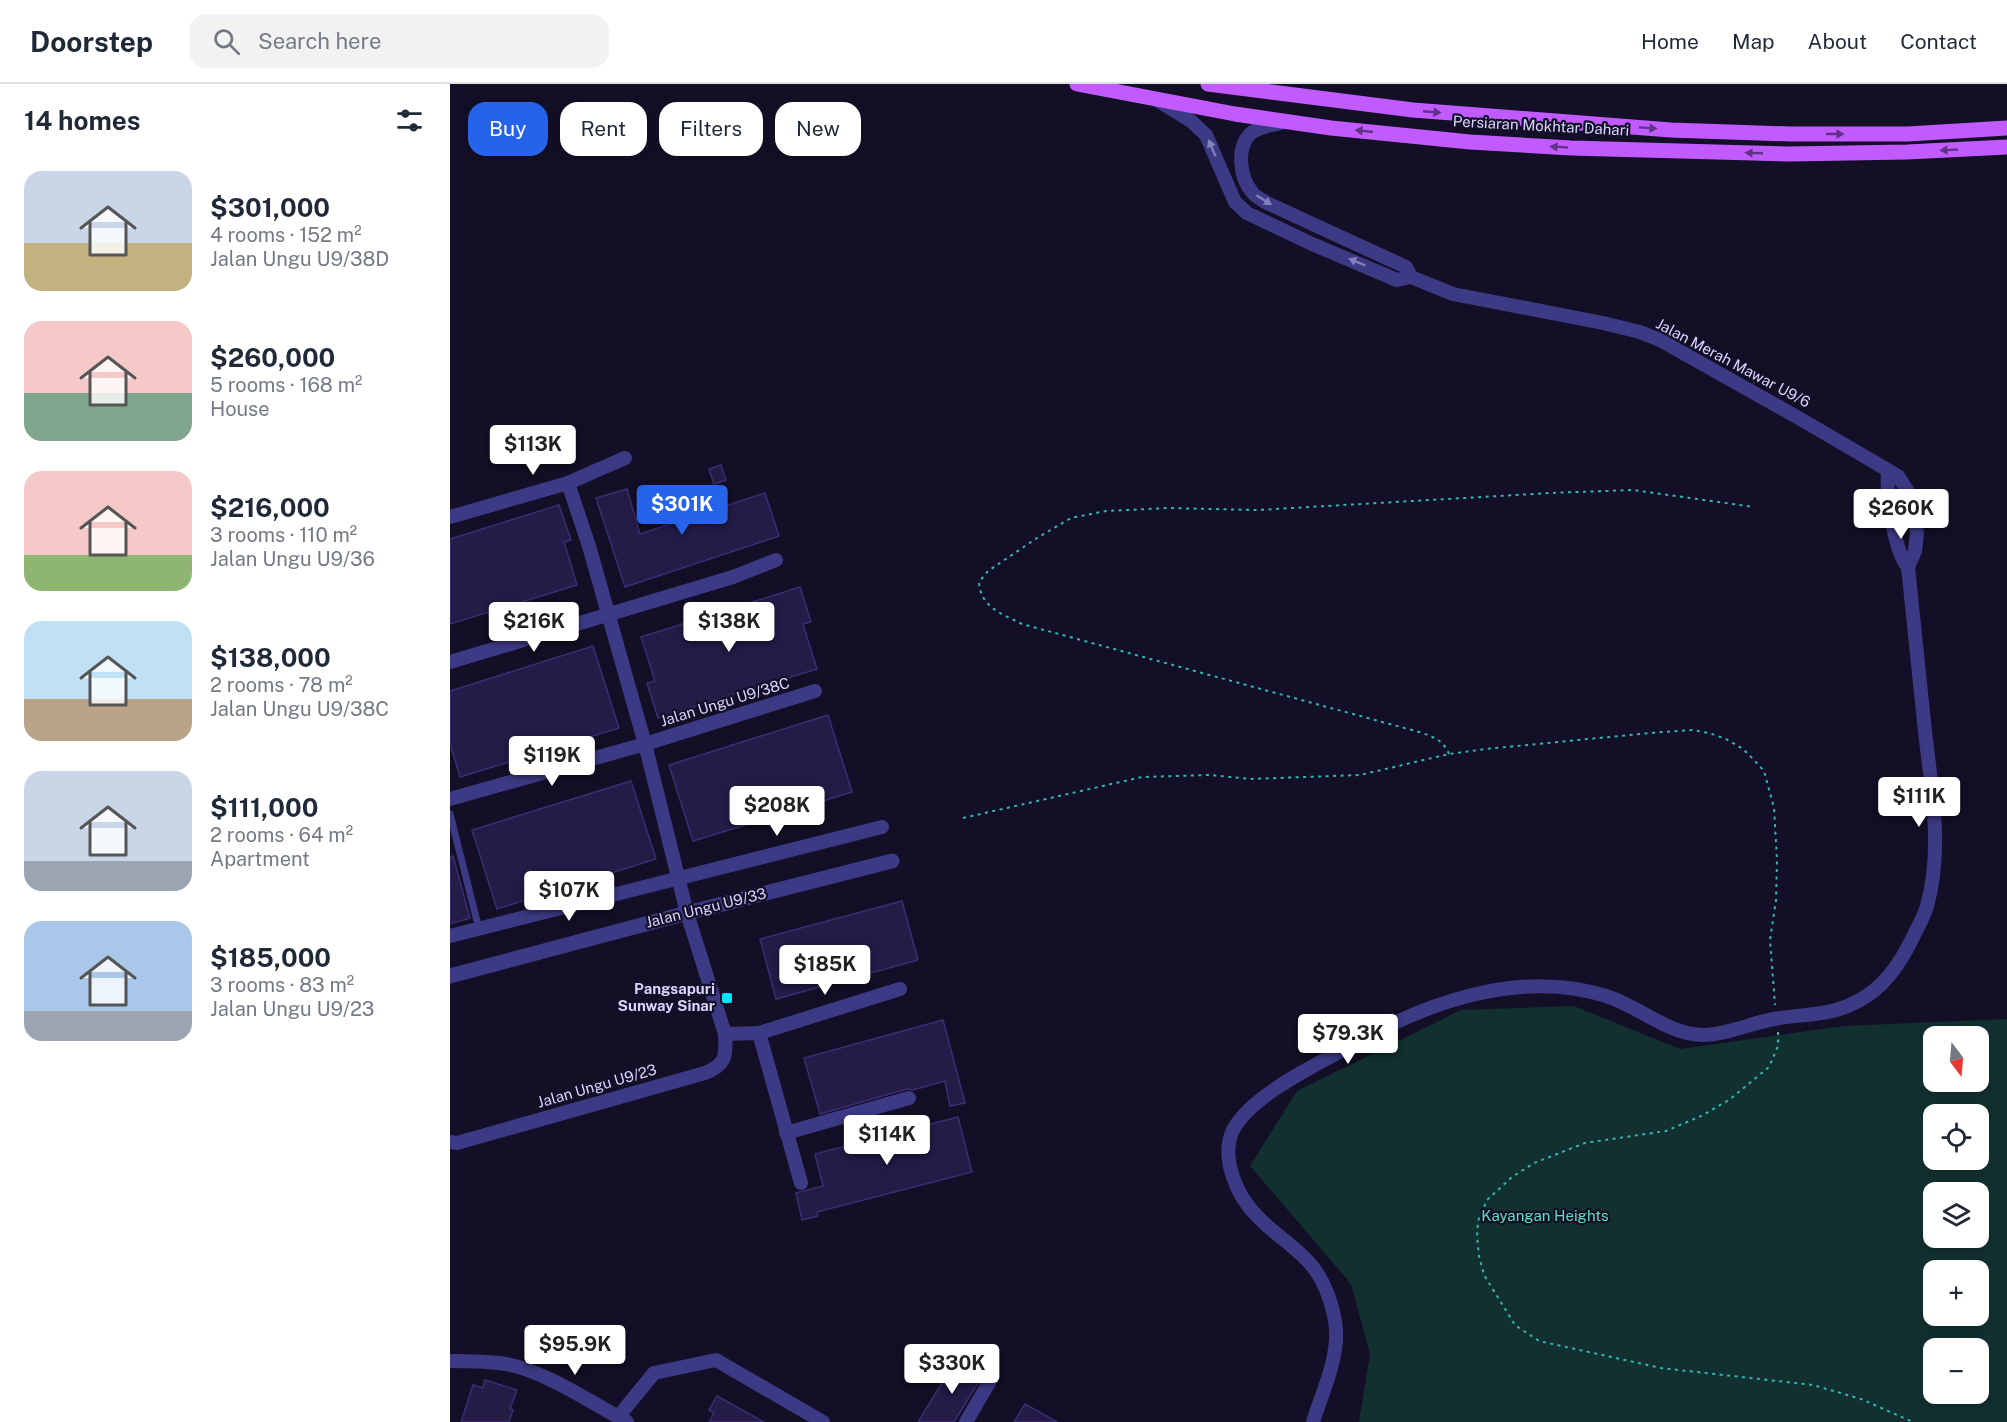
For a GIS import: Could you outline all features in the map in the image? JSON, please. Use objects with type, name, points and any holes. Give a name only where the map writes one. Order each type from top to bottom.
[{"type":"main road","name":"Persiaran Mokhtar Dahari","points":[[1077,84],[1235,114],[1470,142],[1571,148],[1789,154],[2007,147]]},
{"type":"main road","name":"Persiaran Mokhtar Dahari","points":[[1208,84],[1413,110],[1671,130],[1791,134],[1908,134],[2007,128]]},
{"type":"street","name":"Jalan Merah Mawar U9/6","points":[[1154,98],[1191,121],[1206,135],[1235,202],[1247,213],[1397,280],[1412,277],[1454,294],[1538,309],[1640,332],[1660,340],[1898,476],[1911,495],[1917,533],[1915,551],[1908,567],[1936,842],[1931,889],[1926,909],[1904,957],[1883,984],[1862,1000],[1833,1012],[1776,1019],[1702,1035],[1680,1030],[1606,996],[1576,990],[1544,986],[1481,993],[1445,1003],[1386,1026],[1292,1078],[1250,1108],[1236,1124],[1228,1142],[1228,1162],[1239,1190],[1256,1216],[1313,1268],[1329,1295],[1336,1330],[1332,1361],[1313,1422]]},
{"type":"street","name":"Jalan Merah Mawar U9/6","points":[[1292,122],[1266,126],[1251,133],[1243,144],[1241,158],[1243,174],[1252,193],[1268,203],[1406,267],[1412,277]]},
{"type":"street","points":[[450,517],[568,483],[625,458]]},
{"type":"street","name":"Jalan Merah Mawar U9/6","points":[[1888,471],[1887,484],[1897,547],[1902,561],[1908,567]]},
{"type":"street","points":[[568,483],[645,744],[687,913],[725,1034],[759,1033],[900,989]]},
{"type":"street","points":[[450,662],[733,577],[776,560]]},
{"type":"street","name":"Jalan Ungu U9/38C","points":[[450,799],[645,744],[815,691]]},
{"type":"street","points":[[450,936],[882,826]]},
{"type":"street","name":"Jalan Ungu U9/33","points":[[450,976],[892,861]]},
{"type":"street","points":[[759,1033],[801,1183]]},
{"type":"street","name":"Jalan Ungu U9/23","points":[[450,1142],[457,1143],[705,1073],[723,1062],[726,1052],[725,1034]]},
{"type":"street","points":[[786,1133],[909,1098]]},
{"type":"street","points":[[450,1361],[507,1364],[516,1367],[542,1376],[622,1420],[654,1373],[716,1360],[823,1422]]},
{"type":"street","points":[[966,1422],[990,1381]]},
{"type":"lane","points":[[450,814],[479,928]]},
{"type":"path","points":[[1449,754],[1445,745],[1437,738],[1419,732],[1022,624],[986,603],[979,593],[979,582],[988,571],[1036,538],[1071,518],[1106,511],[1168,508],[1270,509],[1550,492],[1633,490],[1754,507]]},
{"type":"path","points":[[963,818],[1142,777],[1210,775],[1250,779],[1360,775],[1449,754],[1692,730],[1709,733],[1743,749],[1764,771],[1774,808],[1777,860],[1776,900],[1770,940],[1778,1046],[1769,1067],[1729,1100],[1701,1116],[1665,1131],[1585,1143],[1534,1163],[1512,1177],[1487,1200],[1478,1221],[1479,1256],[1484,1275],[1515,1324],[1539,1341],[1661,1368],[1813,1385],[1861,1399],[1913,1422]]},
{"type":"green space","name":"Kayangan Heights","points":[[1574,1006],[1680,1049],[1843,1026],[2007,1019],[2007,1422],[1359,1422],[1370,1354],[1351,1284],[1250,1166],[1297,1091],[1461,1010]]},
{"type":"building","points":[[721,465],[726,480],[714,484],[709,469]]},
{"type":"building","points":[[627,489],[640,534],[765,493],[779,536],[625,587],[596,498]]},
{"type":"building","points":[[559,505],[571,540],[564,542],[577,585],[450,624],[450,539]]},
{"type":"building","points":[[800,587],[811,622],[803,624],[817,669],[658,718],[647,683],[655,681],[641,637]]},
{"type":"building","points":[[593,646],[619,728],[460,777],[450,744],[450,691]]},
{"type":"building","points":[[828,715],[852,792],[693,841],[669,765]]},
{"type":"building","points":[[631,781],[656,859],[497,909],[472,830]]},
{"type":"building","points":[[453,856],[470,918],[450,924],[450,857]]},
{"type":"building","points":[[902,901],[918,960],[776,999],[760,939]]},
{"type":"building","points":[[943,1020],[965,1103],[950,1106],[945,1081],[913,1090],[907,1089],[820,1114],[804,1058]]},
{"type":"building","points":[[958,1117],[972,1172],[817,1212],[818,1216],[802,1220],[796,1193],[823,1186],[815,1154]]},
{"type":"building","points":[[956,1360],[983,1376],[954,1422],[918,1422]]},
{"type":"building","points":[[485,1380],[517,1390],[510,1409],[513,1410],[509,1422],[461,1422],[473,1385],[483,1388]]},
{"type":"building","points":[[717,1396],[764,1422],[709,1422],[714,1413],[709,1410]]},
{"type":"building","points":[[1025,1404],[1057,1422],[1014,1422]]},
{"type":"place","name":"Pangsapuri Sunway Sinar","points":[[727,998]]}]
